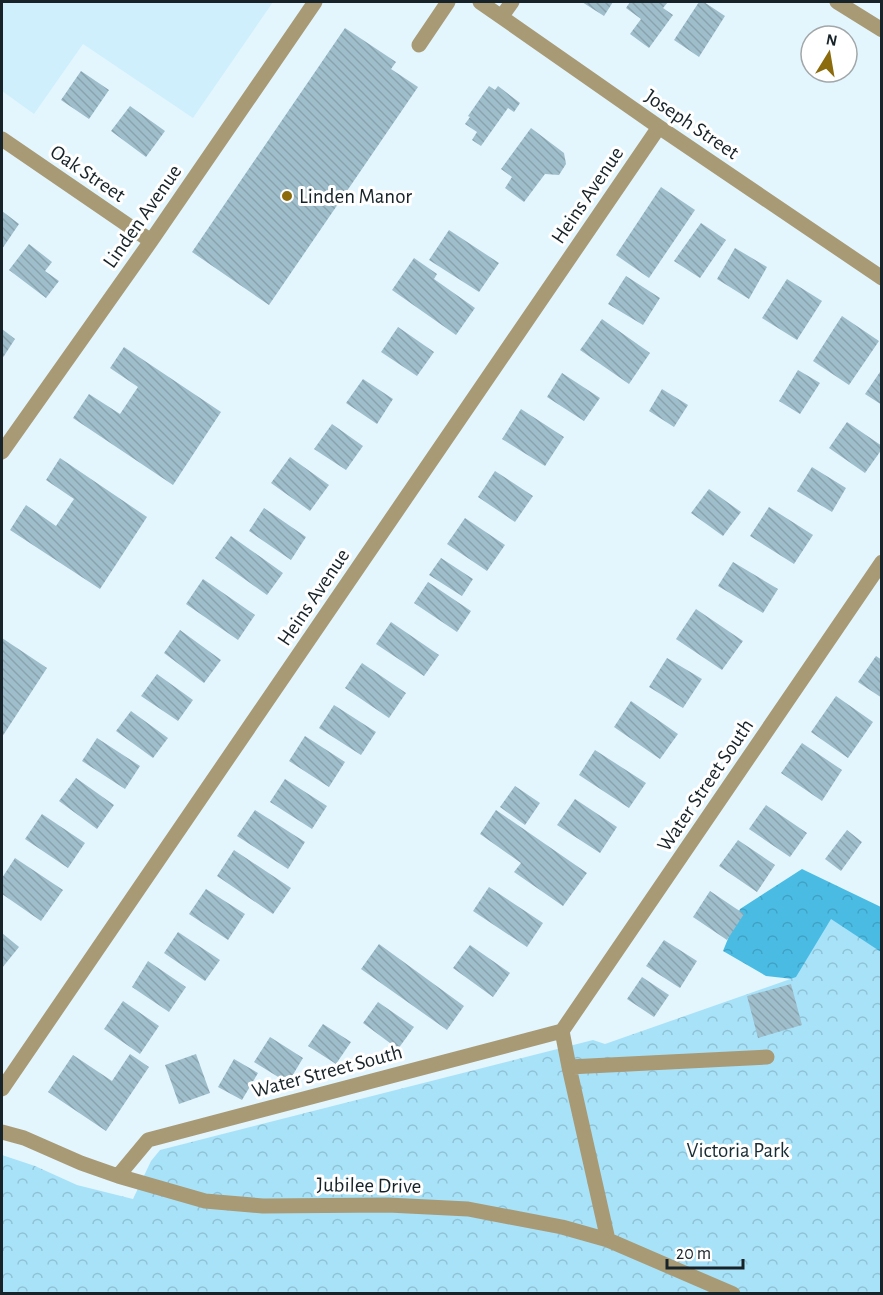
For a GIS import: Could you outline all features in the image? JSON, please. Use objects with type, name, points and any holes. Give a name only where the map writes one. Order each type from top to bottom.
[{"type":"street","name":"Linden Avenue","points":[[2,452],[151,241],[315,2]]},
{"type":"street","points":[[419,45],[448,2]]},
{"type":"street","name":"Joseph Street","points":[[480,2],[882,278]]},
{"type":"street","points":[[502,16],[512,2]]},
{"type":"street","points":[[837,2],[882,30]]},
{"type":"street","name":"Heins Avenue","points":[[2,1089],[659,127]]},
{"type":"street","name":"Oak Street","points":[[2,139],[151,241]]},
{"type":"street","name":"Water Street South","points":[[118,1176],[148,1140],[562,1031],[882,562]]},
{"type":"street","points":[[562,1031],[608,1240]]},
{"type":"street","points":[[569,1067],[767,1057]]},
{"type":"street","name":"Jubilee Drive","points":[[2,1132],[24,1138],[81,1163],[118,1176],[205,1201],[263,1206],[388,1205],[468,1209],[562,1227],[608,1240],[733,1293]]},
{"type":"shaded area","points":[[2,2],[273,2],[193,118],[83,44],[34,114],[2,91]]},
{"type":"green space","points":[[802,869],[881,907],[881,1148],[802,980],[766,976],[723,951],[740,909]]},
{"type":"green space","name":"Victoria Park","points":[[831,919],[881,952],[881,1293],[2,1293],[2,1155],[35,1166],[77,1185],[133,1199],[151,1161],[160,1150],[593,1040],[605,1044],[796,977]]},
{"type":"building","points":[[582,2],[613,2],[604,16]]},
{"type":"building","points":[[630,2],[668,2],[663,8],[673,15],[649,48],[630,34],[641,19],[626,8]]},
{"type":"building","points":[[699,2],[704,2],[725,16],[699,57],[674,40]]},
{"type":"building","name":"Linden Manor","points":[[345,28],[396,62],[391,69],[418,87],[269,305],[192,252]]},
{"type":"building","points":[[81,71],[109,90],[89,119],[61,100]]},
{"type":"building","points":[[489,86],[495,90],[498,86],[520,103],[514,112],[508,108],[481,146],[472,140],[477,132],[465,124]]},
{"type":"building","points":[[130,106],[165,131],[146,157],[111,131]]},
{"type":"building","points":[[531,128],[564,153],[566,164],[559,175],[545,174],[524,202],[505,188],[512,177],[501,169]]},
{"type":"building","points":[[661,187],[695,210],[649,278],[616,255]]},
{"type":"building","points":[[2,211],[19,224],[2,249]]},
{"type":"building","points":[[701,223],[726,240],[700,278],[674,261]]},
{"type":"building","points":[[449,230],[499,263],[479,292],[429,260]]},
{"type":"building","points":[[29,244],[52,262],[45,271],[59,281],[46,298],[9,270]]},
{"type":"building","points":[[735,248],[767,267],[749,299],[717,279]]},
{"type":"building","points":[[414,258],[437,274],[434,279],[475,308],[456,335],[392,290]]},
{"type":"building","points":[[626,276],[660,298],[643,325],[608,304]]},
{"type":"building","points":[[787,279],[822,301],[797,340],[762,318]]},
{"type":"building","points":[[842,316],[879,341],[849,385],[813,361]]},
{"type":"building","points":[[602,319],[650,353],[629,384],[580,350]]},
{"type":"building","points":[[398,327],[434,352],[417,376],[381,352]]},
{"type":"building","points":[[2,329],[15,339],[2,359]]},
{"type":"building","points":[[124,347],[221,412],[173,485],[73,418],[89,394],[120,414],[138,387],[110,368]]},
{"type":"building","points":[[882,369],[882,405],[865,394]]},
{"type":"building","points":[[798,370],[820,383],[800,414],[779,401]]},
{"type":"building","points":[[562,373],[600,398],[584,421],[547,397]]},
{"type":"building","points":[[363,379],[393,399],[377,424],[346,403]]},
{"type":"building","points":[[662,389],[688,405],[674,427],[649,411]]},
{"type":"building","points":[[521,409],[564,437],[545,466],[502,439]]},
{"type":"building","points":[[847,422],[882,446],[865,473],[829,448]]},
{"type":"building","points":[[332,424],[363,446],[346,470],[314,449]]},
{"type":"building","points":[[290,457],[329,485],[310,511],[271,483]]},
{"type":"building","points":[[60,458],[147,517],[100,589],[10,530],[26,505],[56,526],[74,499],[46,480]]},
{"type":"building","points":[[812,467],[846,488],[832,512],[797,491]]},
{"type":"building","points":[[495,471],[533,496],[515,522],[478,497]]},
{"type":"building","points":[[709,489],[741,512],[723,536],[691,513]]},
{"type":"building","points":[[769,507],[813,535],[794,564],[750,536]]},
{"type":"building","points":[[264,508],[306,537],[291,560],[249,531]]},
{"type":"building","points":[[465,518],[505,545],[487,571],[447,544]]},
{"type":"building","points":[[231,536],[283,573],[267,595],[215,558]]},
{"type":"building","points":[[441,558],[473,579],[462,596],[429,575]]},
{"type":"building","points":[[733,562],[778,589],[763,613],[718,586]]},
{"type":"building","points":[[203,579],[255,615],[238,640],[186,604]]},
{"type":"building","points":[[428,582],[471,611],[457,632],[414,603]]},
{"type":"building","points":[[696,609],[743,641],[722,670],[676,639]]},
{"type":"building","points":[[391,622],[439,655],[424,676],[376,644]]},
{"type":"building","points":[[180,630],[221,660],[204,683],[164,653]]},
{"type":"building","points":[[2,638],[47,668],[2,737]]},
{"type":"building","points":[[876,656],[882,660],[882,698],[858,682]]},
{"type":"building","points":[[667,658],[702,679],[683,708],[649,687]]},
{"type":"building","points":[[362,663],[406,693],[389,718],[345,688]]},
{"type":"building","points":[[157,674],[193,700],[178,721],[141,696]]},
{"type":"building","points":[[836,696],[873,722],[848,758],[811,732]]},
{"type":"building","points":[[631,701],[678,734],[660,759],[614,727]]},
{"type":"building","points":[[334,705],[376,732],[361,755],[319,728]]},
{"type":"building","points":[[131,711],[168,738],[153,758],[116,731]]},
{"type":"building","points":[[305,736],[345,762],[329,787],[289,761]]},
{"type":"building","points":[[97,738],[140,766],[125,789],[82,761]]},
{"type":"building","points":[[802,743],[842,770],[822,801],[781,773]]},
{"type":"building","points":[[595,750],[646,783],[629,808],[579,775]]},
{"type":"building","points":[[76,778],[114,805],[97,829],[59,801]]},
{"type":"building","points":[[285,779],[327,806],[312,829],[270,802]]},
{"type":"building","points":[[515,786],[540,803],[525,825],[500,807]]},
{"type":"building","points":[[575,799],[617,827],[600,853],[557,825]]},
{"type":"building","points":[[766,805],[807,833],[790,857],[749,829]]},
{"type":"building","points":[[255,810],[305,842],[288,869],[237,836]]},
{"type":"building","points":[[496,810],[587,873],[563,906],[514,872],[521,863],[480,834]]},
{"type":"building","points":[[42,814],[85,843],[68,868],[25,839]]},
{"type":"building","points":[[847,830],[862,842],[841,871],[825,859]]},
{"type":"building","points":[[738,840],[775,865],[757,892],[719,866]]},
{"type":"building","points":[[234,850],[291,888],[273,914],[217,876]]},
{"type":"building","points":[[15,858],[63,890],[41,921],[2,894],[2,878]]},
{"type":"building","points":[[489,887],[543,923],[527,947],[473,911]]},
{"type":"building","points":[[206,889],[245,914],[228,940],[189,914]]},
{"type":"building","points":[[710,891],[744,914],[727,940],[693,917]]},
{"type":"building","points":[[178,932],[220,960],[205,981],[164,953]]},
{"type":"building","points":[[2,933],[19,947],[2,968]]},
{"type":"building","points":[[664,940],[697,961],[680,988],[646,966]]},
{"type":"building","points":[[379,944],[464,1006],[447,1030],[361,969]]},
{"type":"building","points":[[470,945],[510,973],[493,997],[453,968]]},
{"type":"building","points":[[148,961],[186,987],[169,1012],[132,987]]},
{"type":"building","points":[[642,977],[669,995],[654,1017],[627,999]]},
{"type":"building","points":[[791,984],[802,1025],[758,1038],[747,996]]},
{"type":"building","points":[[123,1001],[159,1026],[140,1054],[104,1029]]},
{"type":"building","points":[[378,1002],[414,1027],[398,1049],[363,1023]]},
{"type":"building","points":[[323,1024],[351,1042],[336,1064],[308,1046]]},
{"type":"building","points":[[270,1037],[303,1058],[288,1083],[254,1062]]},
{"type":"building","points":[[130,1054],[149,1067],[106,1131],[48,1092],[73,1055],[112,1081]]},
{"type":"building","points":[[196,1054],[210,1093],[179,1104],[165,1065]]},
{"type":"building","points":[[234,1059],[258,1073],[242,1100],[218,1087]]},
{"type":"place","name":"Linden Manor","points":[[287,196]]}]
